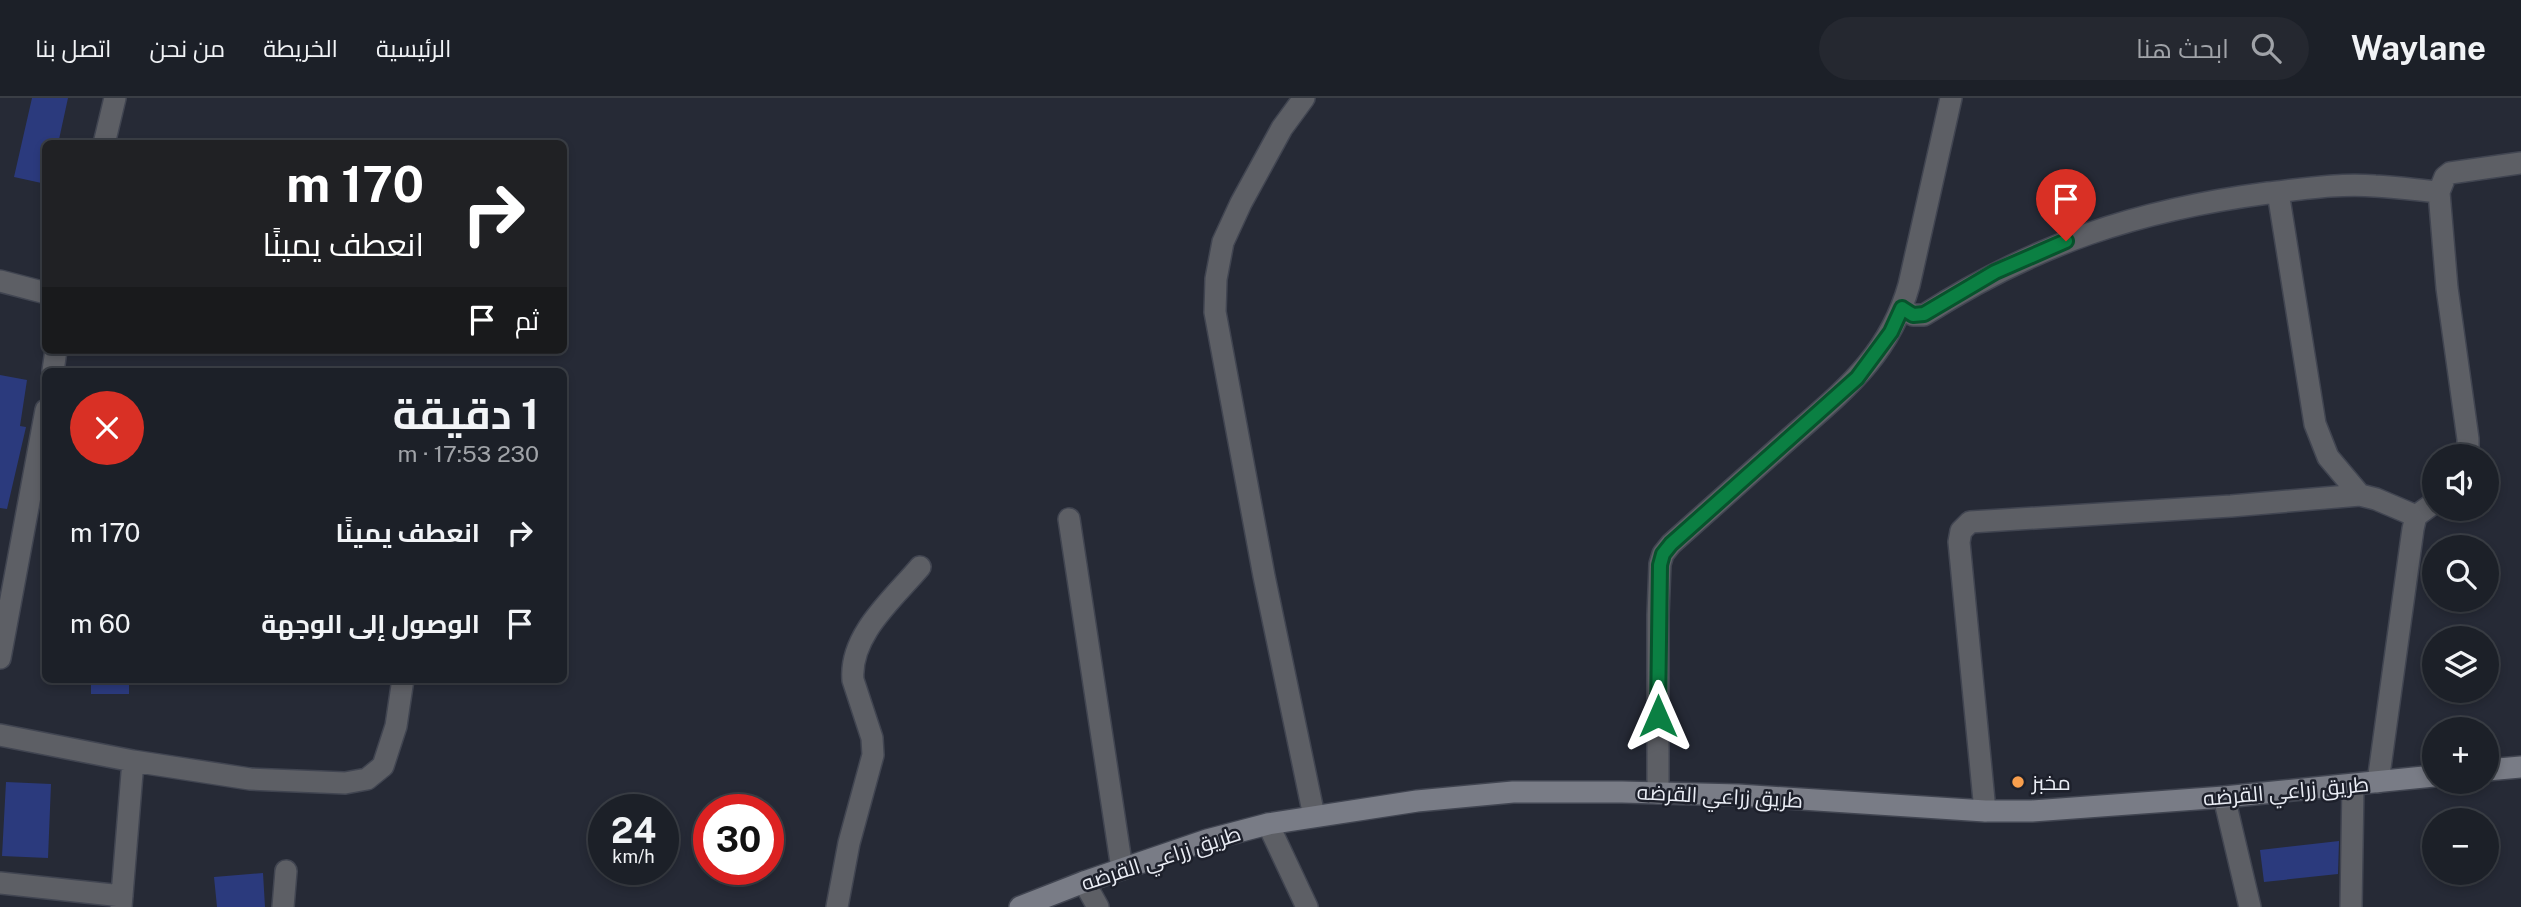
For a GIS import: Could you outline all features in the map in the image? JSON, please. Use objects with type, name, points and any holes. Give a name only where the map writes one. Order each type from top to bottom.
[{"type":"main road","points":[[2499,769],[2521,767]]},
{"type":"main road","name":"طريق زراعي القرضه","points":[[1020,907],[1207,840],[1268,824],[1418,801],[1513,792],[1658,793],[1985,811],[2098,807],[2422,777]]},
{"type":"street","points":[[105,140],[115,98]]},
{"type":"street","points":[[1304,98],[1282,128],[1223,242],[1216,278],[1215,313],[1314,816]]},
{"type":"street","points":[[1658,793],[1657,615],[1663,554],[1857,378],[1891,332],[1902,308],[1951,98]]},
{"type":"street","points":[[2468,444],[2447,288],[2439,192],[2445,177],[2450,173],[2521,163]]},
{"type":"street","points":[[1902,308],[1913,315],[1924,314],[1995,272],[2066,241],[2099,229],[2190,206],[2324,187],[2373,185],[2439,192]]},
{"type":"street","points":[[2278,192],[2315,424],[2328,457],[2360,495]]},
{"type":"street","points":[[0,281],[42,292]]},
{"type":"street","points":[[0,658],[42,432]]},
{"type":"street","points":[[1985,811],[1960,552],[1960,536],[1965,526],[1976,521],[2219,507],[2360,495],[2416,516]]},
{"type":"street","points":[[2378,782],[2410,541],[2416,516],[2422,512]]},
{"type":"street","points":[[1069,519],[1122,869]]},
{"type":"street","points":[[837,907],[849,844],[873,755],[872,738],[852,670],[866,633],[920,567]]},
{"type":"street","points":[[0,735],[133,761],[263,780],[345,783],[367,779],[383,766],[392,744],[402,683]]},
{"type":"street","points":[[0,884],[122,902],[133,761]]},
{"type":"street","points":[[2351,907],[2353,785]]},
{"type":"street","points":[[2224,797],[2250,907]]},
{"type":"street","points":[[1268,824],[1307,907]]},
{"type":"street","points":[[283,907],[286,872]]},
{"type":"street","points":[[1084,882],[1098,907]]},
{"type":"building","points":[[32,98],[68,98],[59,140],[42,140],[42,183],[14,177]]},
{"type":"building","points":[[0,375],[27,380],[20,426],[26,427],[7,509],[0,508]]},
{"type":"building","points":[[91,683],[129,683],[129,694],[91,694]]},
{"type":"building","points":[[6,782],[51,784],[48,858],[2,856]]},
{"type":"building","points":[[2339,841],[2338,874],[2264,882],[2260,850]]},
{"type":"building","points":[[263,873],[265,907],[217,907],[214,877]]},
{"type":"place","name":"مخبز","points":[[2018,782]]},
{"type":"route","points":[[1658,716],[1657,615],[1660,565],[1663,554],[1671,544],[1857,378],[1891,332],[1902,308],[1913,315],[1924,314],[1995,272],[2066,241]]}]
